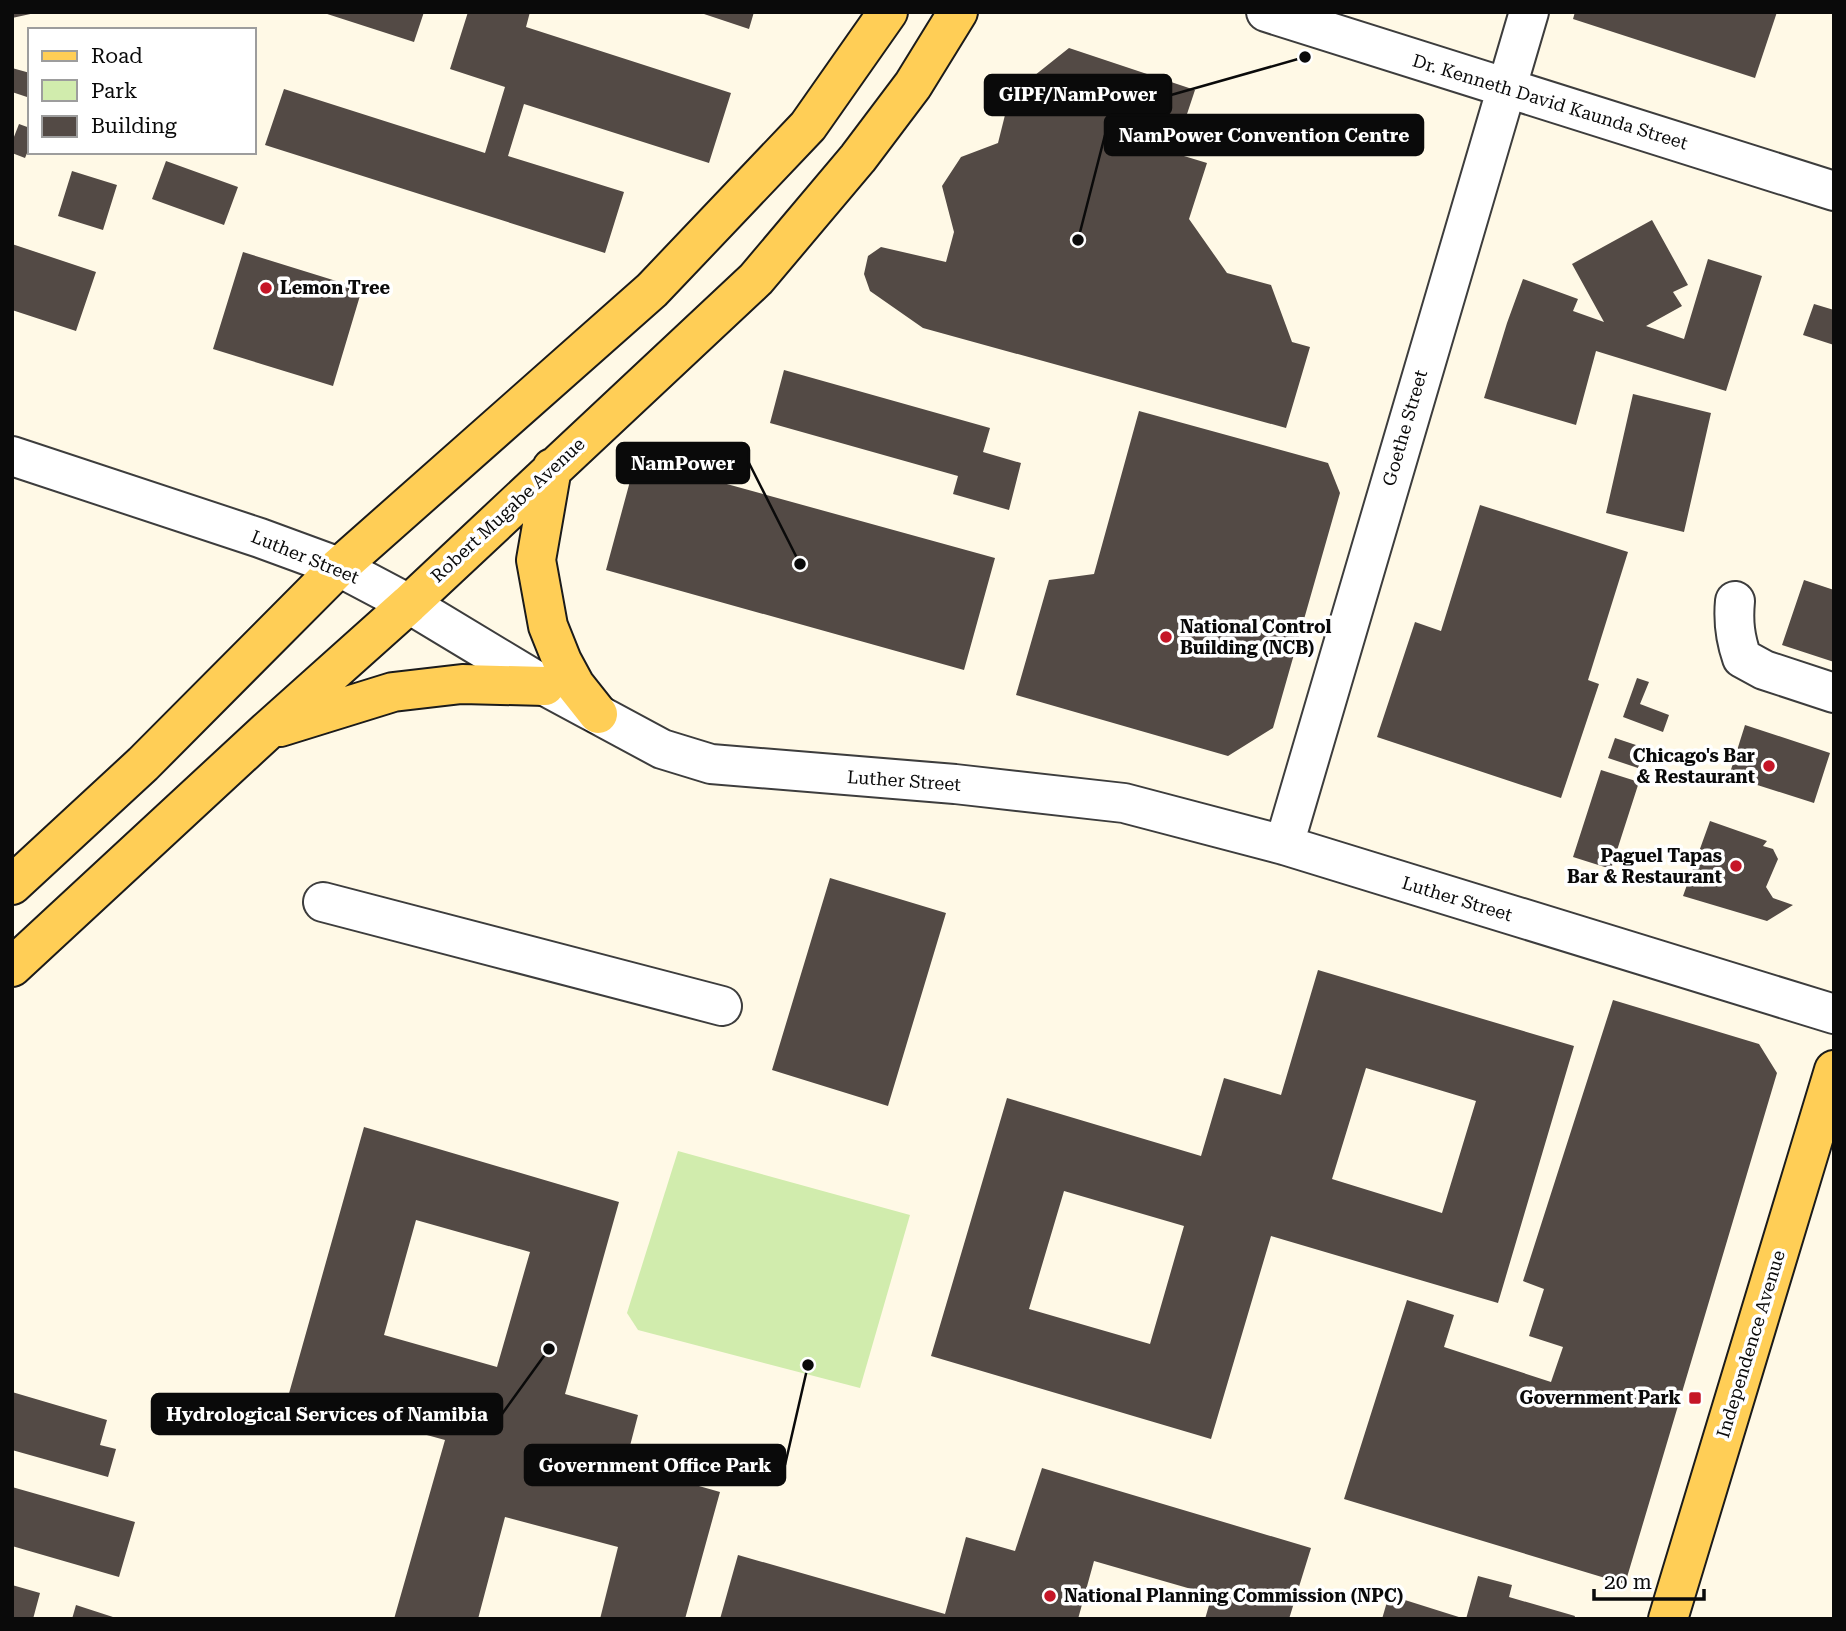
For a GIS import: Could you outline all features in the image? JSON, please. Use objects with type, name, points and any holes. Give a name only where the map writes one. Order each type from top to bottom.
[{"type":"main road","points":[[12,885],[144,764],[339,567],[652,289],[808,126],[888,12]]},
{"type":"main road","name":"Robert Mugabe Avenue","points":[[12,967],[409,604],[755,279],[858,159],[913,85],[958,12]]},
{"type":"main road","points":[[552,468],[536,560],[548,626],[575,685],[598,714]]},
{"type":"main road","points":[[267,731],[393,692],[462,684],[545,686]]},
{"type":"main road","points":[[12,851],[82,785],[144,764]]},
{"type":"main road","name":"Independence Avenue","points":[[1668,1619],[1834,1070]]},
{"type":"street","name":"Dr. Kenneth David Kaunda Street","points":[[1266,12],[1834,191]]},
{"type":"street","name":"Goethe Street","points":[[1284,845],[1529,12]]},
{"type":"street","name":"Luther Street","points":[[12,456],[339,567],[409,604],[545,686],[662,749],[711,764],[955,784],[1124,803],[1284,845],[1834,1014]]},
{"type":"street","points":[[1735,601],[1735,639],[1742,658],[1764,670],[1834,693]]},
{"type":"street","points":[[323,902],[722,1006]]},
{"type":"green space","points":[[678,1151],[910,1215],[860,1388],[638,1330],[627,1313]]},
{"type":"building","points":[[12,12],[35,12],[35,13],[12,18]]},
{"type":"building","points":[[321,12],[424,12],[414,42]]},
{"type":"building","points":[[468,12],[530,12],[526,27],[731,93],[709,163],[524,104],[508,156],[624,192],[605,253],[265,145],[284,89],[485,153],[505,87],[450,69]]},
{"type":"building","points":[[698,12],[754,12],[749,29]]},
{"type":"building","points":[[1575,12],[1777,12],[1755,78],[1573,19]]},
{"type":"building","points":[[1069,48],[1195,90],[1174,153],[1207,163],[1189,219],[1227,273],[1271,285],[1292,342],[1310,347],[1286,428],[923,328],[870,291],[864,274],[868,256],[881,247],[946,262],[954,232],[942,186],[961,157],[998,143],[1010,95]]},
{"type":"building","points":[[12,68],[28,72],[28,97],[12,92]]},
{"type":"building","points":[[19,124],[28,127],[28,151],[25,158],[12,153],[12,142]]},
{"type":"building","points":[[166,161],[238,187],[224,225],[152,199]]},
{"type":"building","points":[[72,171],[117,185],[103,230],[58,216]]},
{"type":"building","points":[[1652,220],[1688,285],[1673,292],[1682,306],[1646,326],[1684,339],[1708,259],[1762,276],[1726,391],[1596,351],[1576,425],[1484,398],[1523,279],[1578,299],[1573,311],[1604,322],[1572,264]]},
{"type":"building","points":[[12,244],[96,272],[76,331],[12,310]]},
{"type":"building","points":[[243,252],[362,289],[333,386],[213,349]]},
{"type":"building","points":[[1814,304],[1834,310],[1834,345],[1803,335]]},
{"type":"building","points":[[784,370],[990,428],[983,452],[1021,463],[1009,510],[953,494],[958,476],[770,423]]},
{"type":"building","points":[[1633,394],[1711,413],[1684,532],[1606,513]]},
{"type":"building","name":"National Control Building (NCB)","points":[[1139,411],[1328,463],[1340,493],[1273,728],[1228,756],[1016,695],[1049,580],[1094,574]]},
{"type":"building","points":[[636,459],[995,558],[964,670],[606,570]]},
{"type":"building","points":[[1480,505],[1628,552],[1588,680],[1599,684],[1561,798],[1377,737],[1415,622],[1441,631]]},
{"type":"building","points":[[1804,580],[1834,590],[1834,662],[1782,645]]},
{"type":"building","points":[[1637,678],[1649,682],[1640,704],[1669,715],[1663,732],[1623,717]]},
{"type":"building","points":[[1745,725],[1830,753],[1814,803],[1729,776]]},
{"type":"building","points":[[1615,738],[1645,748],[1638,768],[1608,758]]},
{"type":"building","points":[[1601,770],[1639,782],[1611,869],[1573,857]]},
{"type":"building","points":[[1710,821],[1767,841],[1763,846],[1773,849],[1778,859],[1766,887],[1773,898],[1793,905],[1767,921],[1683,896]]},
{"type":"building","points":[[830,878],[946,913],[888,1106],[772,1070]]},
{"type":"building","points":[[1318,970],[1574,1046],[1498,1303],[1271,1236],[1211,1439],[931,1356],[1007,1098],[1201,1156],[1224,1078],[1281,1095]],"holes":[[[1366,1068],[1476,1101],[1442,1213],[1332,1179]],[[1064,1191],[1184,1226],[1150,1344],[1029,1309]]]},
{"type":"building","points":[[1613,1000],[1759,1044],[1777,1073],[1625,1584],[1344,1499],[1407,1300],[1454,1315],[1444,1347],[1551,1382],[1563,1347],[1529,1336],[1544,1289],[1523,1281]]},
{"type":"building","points":[[364,1127],[619,1202],[565,1394],[638,1415],[625,1465],[720,1492],[685,1619],[600,1619],[618,1547],[505,1517],[478,1619],[394,1619],[445,1440],[288,1397]],"holes":[[[416,1220],[530,1252],[497,1367],[384,1335]]]},
{"type":"building","points":[[12,1392],[107,1420],[100,1445],[116,1449],[108,1477],[12,1450]]},
{"type":"building","points":[[1042,1468],[1311,1548],[1289,1619],[1205,1619],[1212,1595],[1094,1561],[1078,1619],[720,1619],[738,1555],[945,1614],[966,1537],[1015,1551]]},
{"type":"building","points":[[12,1487],[135,1522],[119,1577],[12,1546]]},
{"type":"building","points":[[1478,1576],[1512,1585],[1509,1597],[1575,1616],[1574,1619],[1466,1619]]},
{"type":"building","points":[[12,1585],[40,1593],[33,1619],[12,1619]]},
{"type":"building","points":[[1389,1595],[1462,1618],[1462,1619],[1382,1619]]},
{"type":"building","points":[[76,1605],[116,1618],[116,1619],[72,1619]]},
{"type":"place","name":"GIPF/NamPower","points":[[1305,57]]},
{"type":"place","name":"NamPower Convention Centre","points":[[1078,240]]},
{"type":"place","name":"Lemon Tree","points":[[266,288]]},
{"type":"place","name":"NamPower","points":[[800,564]]},
{"type":"place","name":"National Control Building (NCB)","points":[[1166,637]]},
{"type":"place","name":"Chicago's Bar & Restaurant","points":[[1769,766]]},
{"type":"place","name":"Paguel Tapas Bar & Restaurant","points":[[1736,866]]},
{"type":"place","name":"Hydrological Services of Namibia","points":[[549,1349]]},
{"type":"place","name":"Government Office Park","points":[[808,1365]]},
{"type":"place","name":"Government Park","points":[[1695,1398]]},
{"type":"place","name":"National Planning Commission (NPC)","points":[[1050,1596]]}]
